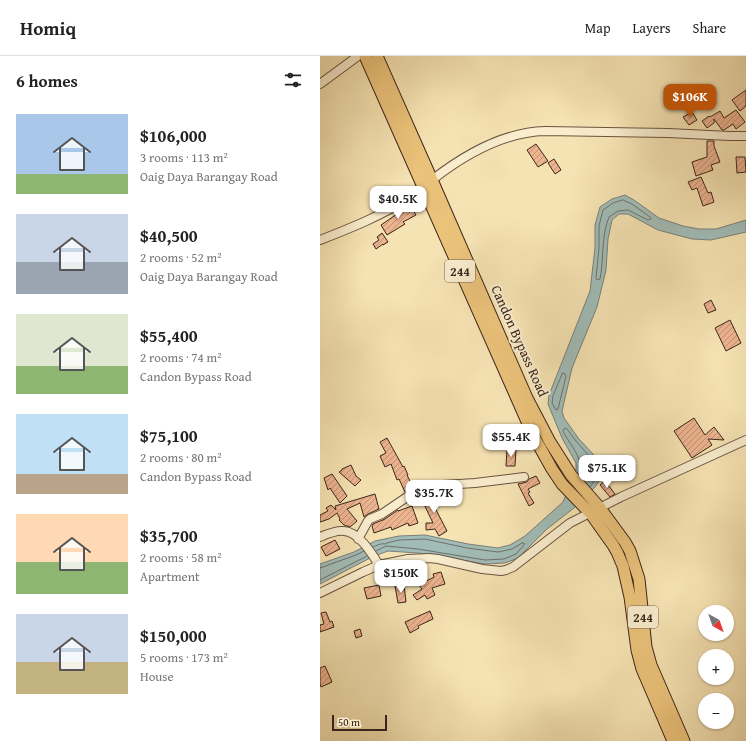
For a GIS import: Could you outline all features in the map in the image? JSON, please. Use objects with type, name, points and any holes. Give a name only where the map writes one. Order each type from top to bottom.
[{"type":"highway","name":"Candon Bypass Road","points":[[365,56],[532,435],[562,484],[592,507],[624,542],[633,560],[639,579],[646,647],[659,684],[684,741]]},
{"type":"highway","name":"Candon Bypass Road","points":[[377,56],[527,398],[550,442],[592,507],[617,552],[623,566],[630,597],[637,650],[642,669],[673,741]]},
{"type":"street","points":[[320,84],[358,56]]},
{"type":"street","points":[[320,240],[411,197],[456,163],[491,145],[503,139],[534,131],[746,136]]},
{"type":"street","points":[[320,593],[379,565],[408,559],[429,558],[482,569],[501,571],[506,570],[513,567],[592,507],[621,497],[746,440]]},
{"type":"street","points":[[362,542],[370,519],[382,514],[407,497],[427,486],[475,484],[524,477]]},
{"type":"street","points":[[320,537],[329,533],[343,531],[348,532],[362,542],[379,565]]},
{"type":"water","points":[[625,195],[659,218],[683,226],[699,229],[716,229],[746,220],[746,232],[711,240],[692,239],[658,230],[628,214],[619,214],[612,220],[608,239],[606,270],[597,307],[572,368],[562,411],[564,418],[579,439],[593,454],[600,474],[599,481],[595,487],[574,508],[547,529],[518,558],[505,563],[485,564],[418,553],[388,551],[372,557],[320,584],[320,564],[354,552],[375,541],[399,536],[425,535],[468,544],[498,548],[510,545],[525,536],[563,502],[576,470],[576,463],[562,438],[548,404],[549,395],[590,291],[595,248],[595,225],[600,207],[612,199]]},
{"type":"building","points":[[746,90],[746,106],[740,111],[732,100]]},
{"type":"building","points":[[736,110],[745,122],[736,129],[733,124],[722,130],[714,119],[714,123],[707,128],[702,121],[720,111],[724,118]]},
{"type":"building","points":[[692,112],[697,120],[689,125],[683,117]]},
{"type":"building","points":[[707,141],[714,141],[714,146],[720,162],[711,165],[713,170],[696,176],[692,162],[707,157]]},
{"type":"building","points":[[536,144],[548,161],[538,167],[527,150]]},
{"type":"building","points":[[736,157],[745,157],[746,172],[737,173]]},
{"type":"building","points":[[554,159],[561,170],[555,174],[548,163]]},
{"type":"building","points":[[701,177],[708,193],[711,192],[714,202],[703,206],[697,188],[692,190],[688,182]]},
{"type":"building","points":[[410,205],[416,215],[403,222],[405,224],[387,235],[381,225],[397,214],[396,213]]},
{"type":"building","points":[[382,233],[388,242],[376,249],[373,244],[379,240],[377,237]]},
{"type":"building","points":[[711,300],[716,310],[708,313],[704,304]]},
{"type":"building","points":[[730,320],[741,343],[726,351],[715,328]]},
{"type":"building","points":[[694,418],[705,435],[714,427],[724,440],[708,439],[712,445],[692,458],[674,431]]},
{"type":"building","points":[[387,438],[403,467],[404,466],[413,487],[405,492],[399,479],[397,480],[391,464],[385,467],[380,456],[386,453],[380,442]]},
{"type":"building","points":[[507,449],[516,449],[515,466],[506,466]]},
{"type":"building","points":[[351,465],[356,476],[361,480],[355,486],[339,472]]},
{"type":"building","points":[[332,474],[347,496],[340,503],[330,488],[328,490],[324,478]]},
{"type":"building","points":[[536,476],[540,483],[528,489],[530,492],[528,493],[534,503],[529,506],[518,484],[527,482],[529,479]]},
{"type":"building","points":[[605,481],[615,494],[610,497],[600,485]]},
{"type":"building","points":[[375,494],[379,509],[364,517],[360,503],[347,509],[357,521],[350,527],[344,525],[339,520],[340,519],[337,513],[329,519],[320,522],[320,515],[328,511],[326,508],[331,505],[336,510],[335,506]]},
{"type":"building","points":[[429,494],[430,498],[445,498],[445,504],[433,504],[447,531],[439,536],[435,529],[426,530],[426,523],[433,523],[421,498]]},
{"type":"building","points":[[412,506],[418,523],[409,526],[408,523],[392,530],[391,527],[374,533],[372,526],[373,524],[385,519],[398,510]]},
{"type":"building","points":[[335,540],[340,549],[326,556],[321,547]]},
{"type":"building","points":[[441,572],[445,584],[432,588],[435,595],[427,599],[425,595],[417,600],[413,595],[422,589],[419,585],[434,577],[433,574]]},
{"type":"building","points":[[379,585],[381,596],[367,599],[364,588]]},
{"type":"building","points":[[404,585],[406,602],[398,603],[395,586]]},
{"type":"building","points":[[430,611],[433,619],[418,626],[419,628],[410,633],[405,622]]},
{"type":"building","points":[[326,612],[334,627],[320,632],[320,625],[324,624],[321,613]]},
{"type":"building","points":[[360,629],[362,636],[356,638],[354,631]]},
{"type":"building","points":[[325,666],[332,682],[321,687],[320,668]]}]
